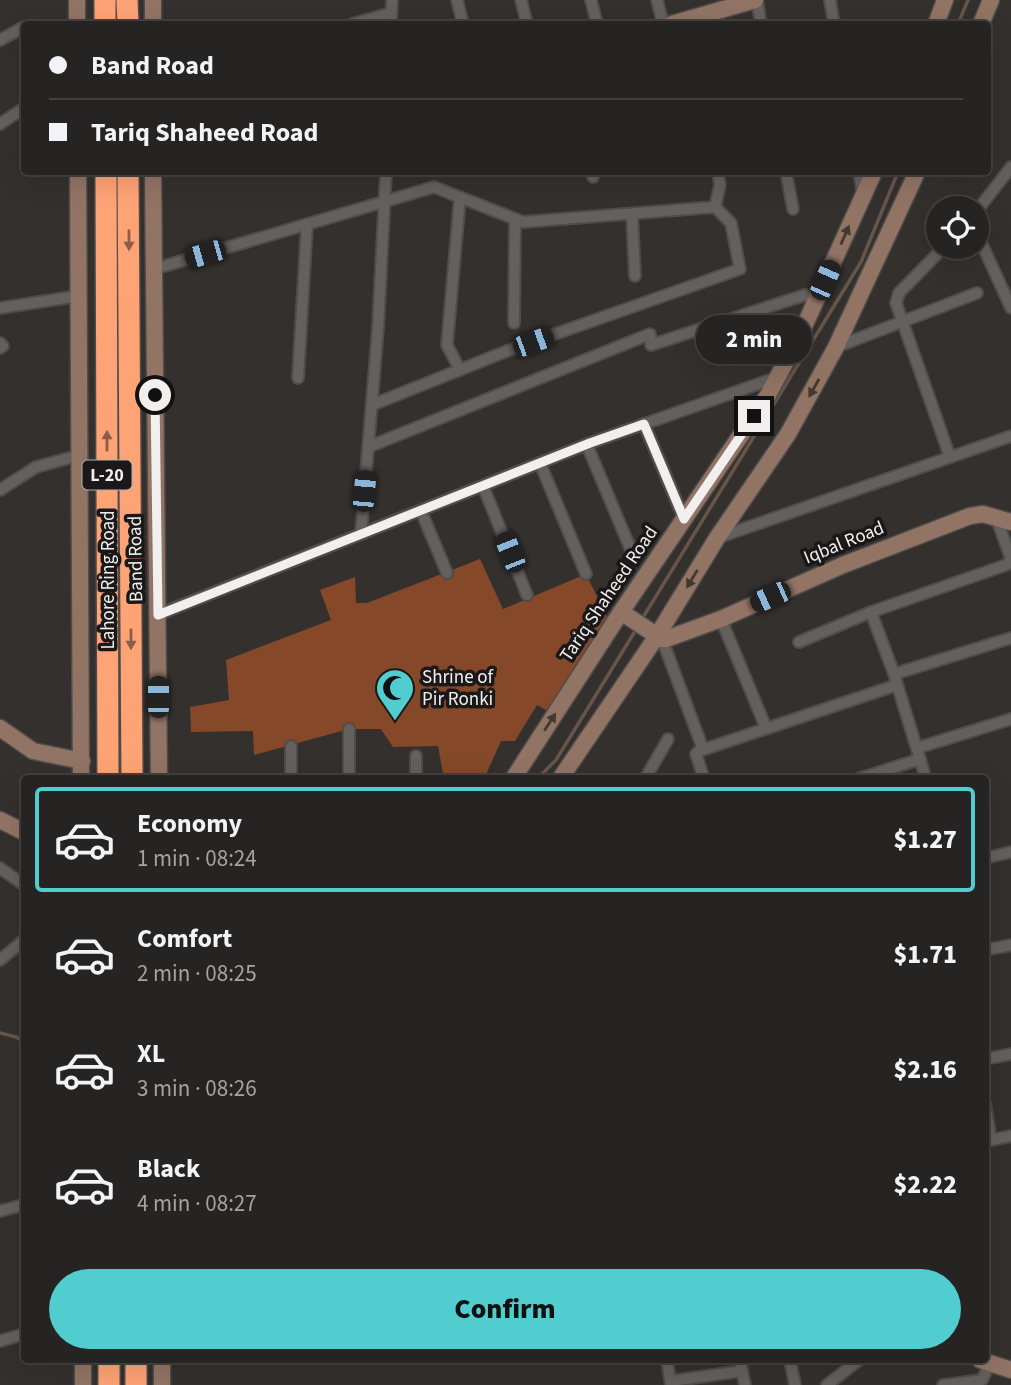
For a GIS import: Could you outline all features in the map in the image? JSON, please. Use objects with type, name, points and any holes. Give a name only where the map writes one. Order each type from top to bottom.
[{"type":"highway","points":[[105,0],[105,21]]},
{"type":"highway","points":[[127,0],[128,21]]},
{"type":"highway","name":"Lahore Ring Road","points":[[106,175],[108,775]]},
{"type":"highway","name":"Lahore Ring Road","points":[[128,175],[132,775]]},
{"type":"highway","points":[[109,1363],[109,1385]]},
{"type":"highway","points":[[136,1363],[136,1385]]},
{"type":"main road","points":[[77,0],[77,21]]},
{"type":"main road","points":[[153,0],[153,21]]},
{"type":"main road","points":[[700,20],[727,4],[756,0]]},
{"type":"main road","points":[[937,21],[945,0]]},
{"type":"main road","points":[[982,21],[991,0]]},
{"type":"main road","points":[[78,175],[82,775]]},
{"type":"main road","name":"Band Road","points":[[153,175],[159,775]]},
{"type":"main road","name":"Tariq Shaheed Road","points":[[516,775],[778,377],[816,301],[873,175]]},
{"type":"main road","points":[[563,775],[657,636],[716,538],[788,434],[836,347],[916,175]]},
{"type":"main road","name":"Iqbal Road","points":[[657,636],[721,619],[843,565],[955,522],[983,514],[1004,520]]},
{"type":"main road","points":[[623,613],[657,636]]},
{"type":"main road","points":[[0,728],[33,751],[82,761]]},
{"type":"main road","points":[[0,820],[21,830]]},
{"type":"main road","points":[[989,1358],[1011,1361]]},
{"type":"main road","points":[[989,1360],[1011,1370]]},
{"type":"main road","points":[[83,1363],[83,1385]]},
{"type":"main road","points":[[162,1363],[162,1385]]},
{"type":"street","points":[[391,21],[392,0]]},
{"type":"street","points":[[457,0],[462,21]]},
{"type":"street","points":[[521,0],[526,21]]},
{"type":"street","points":[[591,0],[596,21]]},
{"type":"street","points":[[657,0],[662,21]]},
{"type":"street","points":[[756,0],[760,21]]},
{"type":"street","points":[[830,0],[834,21]]},
{"type":"street","points":[[362,21],[391,12]]},
{"type":"street","points":[[0,40],[21,29]]},
{"type":"street","points":[[0,124],[21,110]]},
{"type":"street","points":[[988,196],[1011,167]]},
{"type":"street","points":[[360,534],[372,405],[386,175]]},
{"type":"street","points":[[715,207],[719,175]]},
{"type":"street","points":[[787,175],[793,209]]},
{"type":"street","points":[[860,175],[863,196]]},
{"type":"street","points":[[154,269],[434,187],[523,222],[715,207],[731,223],[740,269],[460,370],[372,405]]},
{"type":"street","points":[[460,197],[447,345],[460,370]]},
{"type":"street","points":[[632,214],[635,276]]},
{"type":"street","points":[[514,323],[515,219]]},
{"type":"street","points":[[298,378],[307,224]]},
{"type":"street","points":[[933,259],[896,298],[902,323],[950,457]]},
{"type":"street","points":[[989,259],[1011,307]]},
{"type":"street","points":[[836,347],[977,293]]},
{"type":"street","points":[[368,447],[650,334],[652,345],[805,295],[816,301]]},
{"type":"street","points":[[0,309],[79,296]]},
{"type":"street","points":[[158,615],[540,463],[778,377]]},
{"type":"street","points":[[644,424],[684,519]]},
{"type":"street","points":[[716,538],[1011,436]]},
{"type":"street","points":[[587,445],[631,550]]},
{"type":"street","points":[[0,490],[36,467],[80,455]]},
{"type":"street","points":[[540,463],[586,574]]},
{"type":"street","points":[[483,486],[527,595]]},
{"type":"street","points":[[421,511],[447,573]]},
{"type":"street","points":[[799,642],[871,612],[1006,565],[1010,562],[1010,556],[1004,520]]},
{"type":"street","points":[[871,612],[925,775]]},
{"type":"street","points":[[721,619],[765,728]]},
{"type":"street","points":[[657,636],[703,749]]},
{"type":"street","points":[[703,775],[696,754],[703,749],[1011,638]]},
{"type":"street","points":[[867,775],[1011,719]]},
{"type":"street","points":[[349,729],[349,775]]},
{"type":"street","points":[[647,775],[668,739]]},
{"type":"street","points":[[291,746],[291,775]]},
{"type":"street","points":[[416,755],[416,775]]},
{"type":"street","points":[[989,857],[1011,852]]},
{"type":"street","points":[[0,868],[21,884]]},
{"type":"street","points":[[0,960],[21,942]]},
{"type":"street","points":[[989,949],[1011,945]]},
{"type":"street","points":[[989,1058],[1011,1054]]},
{"type":"street","points":[[989,1141],[1011,1136]]},
{"type":"street","points":[[0,1211],[21,1206]]},
{"type":"street","points":[[0,1341],[21,1335]]},
{"type":"street","points":[[668,1363],[671,1383],[741,1366],[745,1385]]},
{"type":"street","points":[[791,1363],[795,1385]]},
{"type":"street","points":[[828,1385],[855,1363]]},
{"type":"street","points":[[943,1385],[982,1380],[984,1363]]},
{"type":"shaded area","points":[[480,559],[503,609],[586,574],[612,627],[555,715],[537,705],[515,741],[501,741],[486,775],[443,775],[438,746],[393,747],[381,729],[349,729],[254,755],[253,731],[191,732],[190,707],[229,700],[226,660],[331,620],[320,590],[355,577],[356,603],[367,603]]},
{"type":"waterway","points":[[959,21],[968,0]]},
{"type":"waterway","points":[[642,619],[861,262],[897,175]]},
{"type":"waterway","points":[[541,775],[556,760],[637,628]]},
{"type":"waterway","points":[[0,1033],[21,1040]]},
{"type":"place","name":"Shrine of Pir Ronki","points":[[395,722]]},
{"type":"route","points":[[155,395],[158,615],[644,424],[684,519],[754,416]]}]
